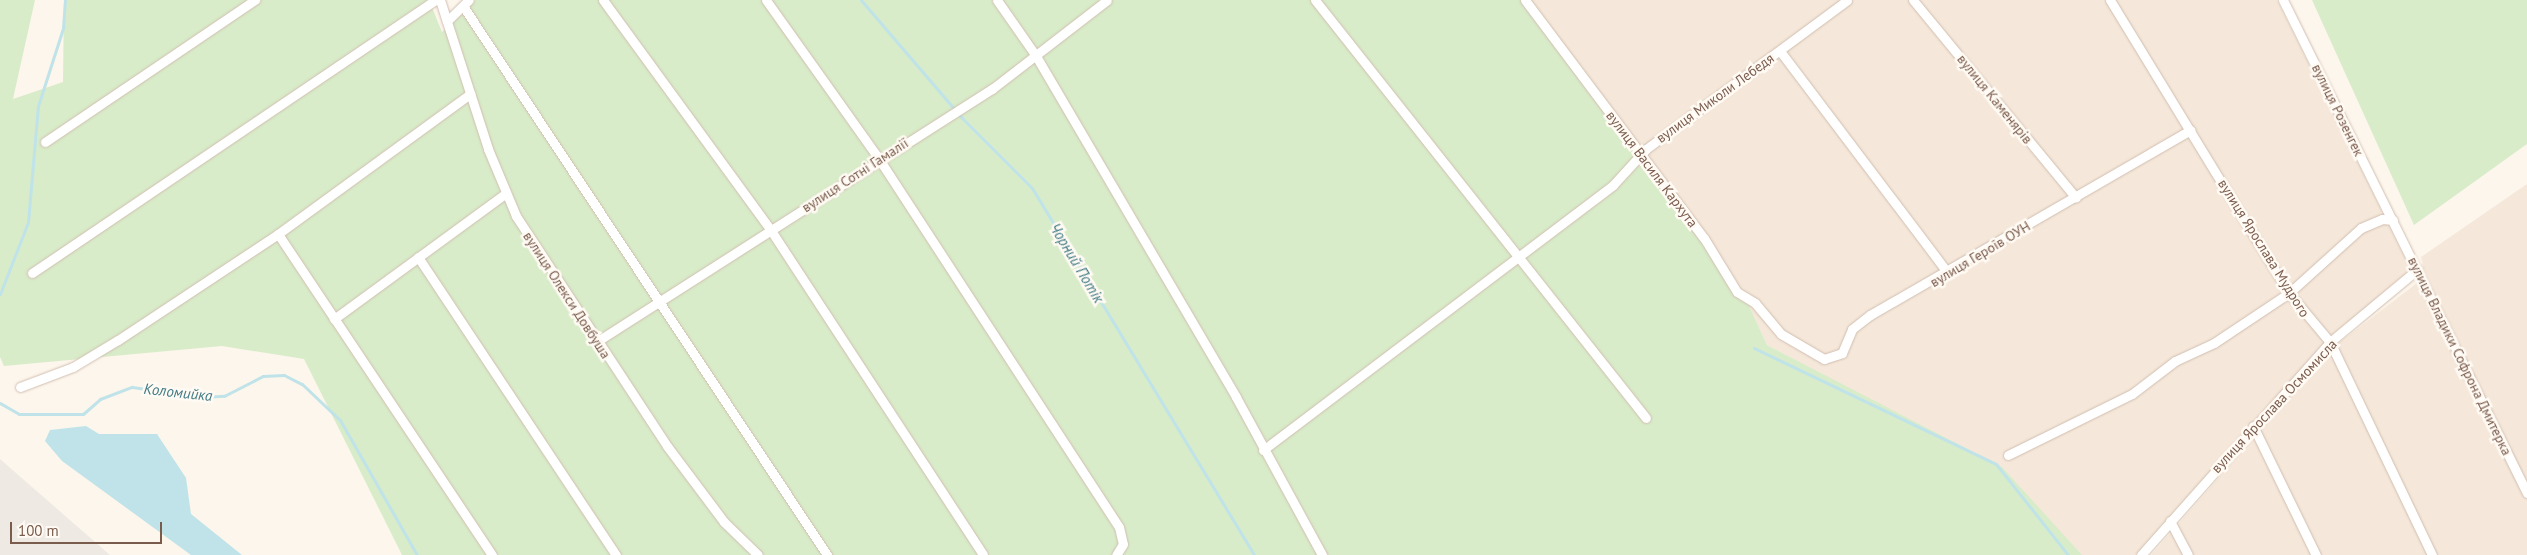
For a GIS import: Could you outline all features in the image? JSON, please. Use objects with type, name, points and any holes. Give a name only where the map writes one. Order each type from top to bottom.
[{"type":"street","points":[[45,142],[255,0]]},
{"type":"street","points":[[32,273],[435,0]]},
{"type":"street","name":"вулиця Олекси Довбуша","points":[[440,0],[505,194],[596,342],[667,446],[724,522],[757,555]]},
{"type":"street","points":[[603,0],[770,229],[983,555]]},
{"type":"street","points":[[766,0],[879,159],[1120,527],[1122,544],[1116,555]]},
{"type":"street","points":[[998,0],[1036,56],[1236,397],[1263,450],[1322,555]]},
{"type":"street","name":"вулиця Сотні Гамалії","points":[[596,342],[964,106],[1036,56],[1107,0]]},
{"type":"street","points":[[1315,0],[1646,418]]},
{"type":"street","name":"вулиця Василя Кархута","points":[[1525,0],[1704,238],[1736,292],[1756,303],[1781,334]]},
{"type":"street","name":"вулиця Миколи Лебедя","points":[[1263,450],[1612,185],[1641,154],[1847,0]]},
{"type":"street","name":"вулиця Каменярів","points":[[1913,0],[2076,198]]},
{"type":"street","name":"вулиця Ярослава Мудрого","points":[[2110,0],[2289,292],[2330,342],[2432,555]]},
{"type":"street","name":"вулиця Розенгек","points":[[2283,0],[2392,220]]},
{"type":"street","points":[[447,21],[466,3],[827,555]]},
{"type":"street","points":[[1780,51],[1947,272]]},
{"type":"street","points":[[20,387],[72,367],[278,234],[470,94]]},
{"type":"street","name":"вулиця Героїв ОУН","points":[[1781,334],[1818,357],[1832,358],[1842,353],[1852,329],[1864,319],[2191,130]]},
{"type":"street","points":[[334,319],[505,194]]},
{"type":"street","points":[[2008,455],[2132,394],[2175,361],[2214,343],[2289,292],[2362,228],[2382,219],[2392,220]]},
{"type":"street","name":"вулиця Владики Софрона Дмитерка","points":[[2392,220],[2418,268],[2527,493]]},
{"type":"street","points":[[278,234],[492,555]]},
{"type":"street","points":[[418,258],[616,555]]},
{"type":"street","name":"вулиця Ярослава Осмомисла","points":[[2141,555],[2253,426],[2330,342],[2418,268]]},
{"type":"street","points":[[2253,426],[2316,555]]},
{"type":"street","points":[[2170,521],[2188,555]]},
{"type":"shaded area","points":[[1527,0],[2277,0],[2412,272],[2323,346],[2145,555],[2075,555],[1824,375],[1767,345],[1741,288]]},
{"type":"shaded area","points":[[2527,184],[2527,555],[2151,555],[2335,346],[2426,276],[2421,257]]},
{"type":"shaded area","points":[[0,459],[110,555],[0,555]]},
{"type":"green space","points":[[0,0],[35,0],[13,99],[63,82],[64,0],[429,0],[442,32],[475,0],[1528,0],[1741,288],[1767,345],[2002,467],[2082,555],[402,555],[304,359],[222,346],[4,366],[0,357]]},
{"type":"green space","points":[[2312,0],[2527,0],[2527,144],[2414,225]]},
{"type":"water","points":[[86,426],[99,434],[157,434],[186,478],[191,514],[242,555],[191,555],[62,461],[45,441],[50,430]]},
{"type":"waterway","name":"Коломийка","points":[[0,294],[28,222],[38,106],[63,28],[65,0]]},
{"type":"waterway","name":"Чорний Потік","points":[[861,0],[962,118],[1032,188],[1254,555]]},
{"type":"waterway","points":[[1754,348],[1996,464],[2068,555]]},
{"type":"waterway","name":"Коломийка","points":[[0,403],[19,414],[83,414],[100,399],[132,387],[202,397],[224,396],[263,376],[284,375],[302,384],[340,420],[417,555]]}]
